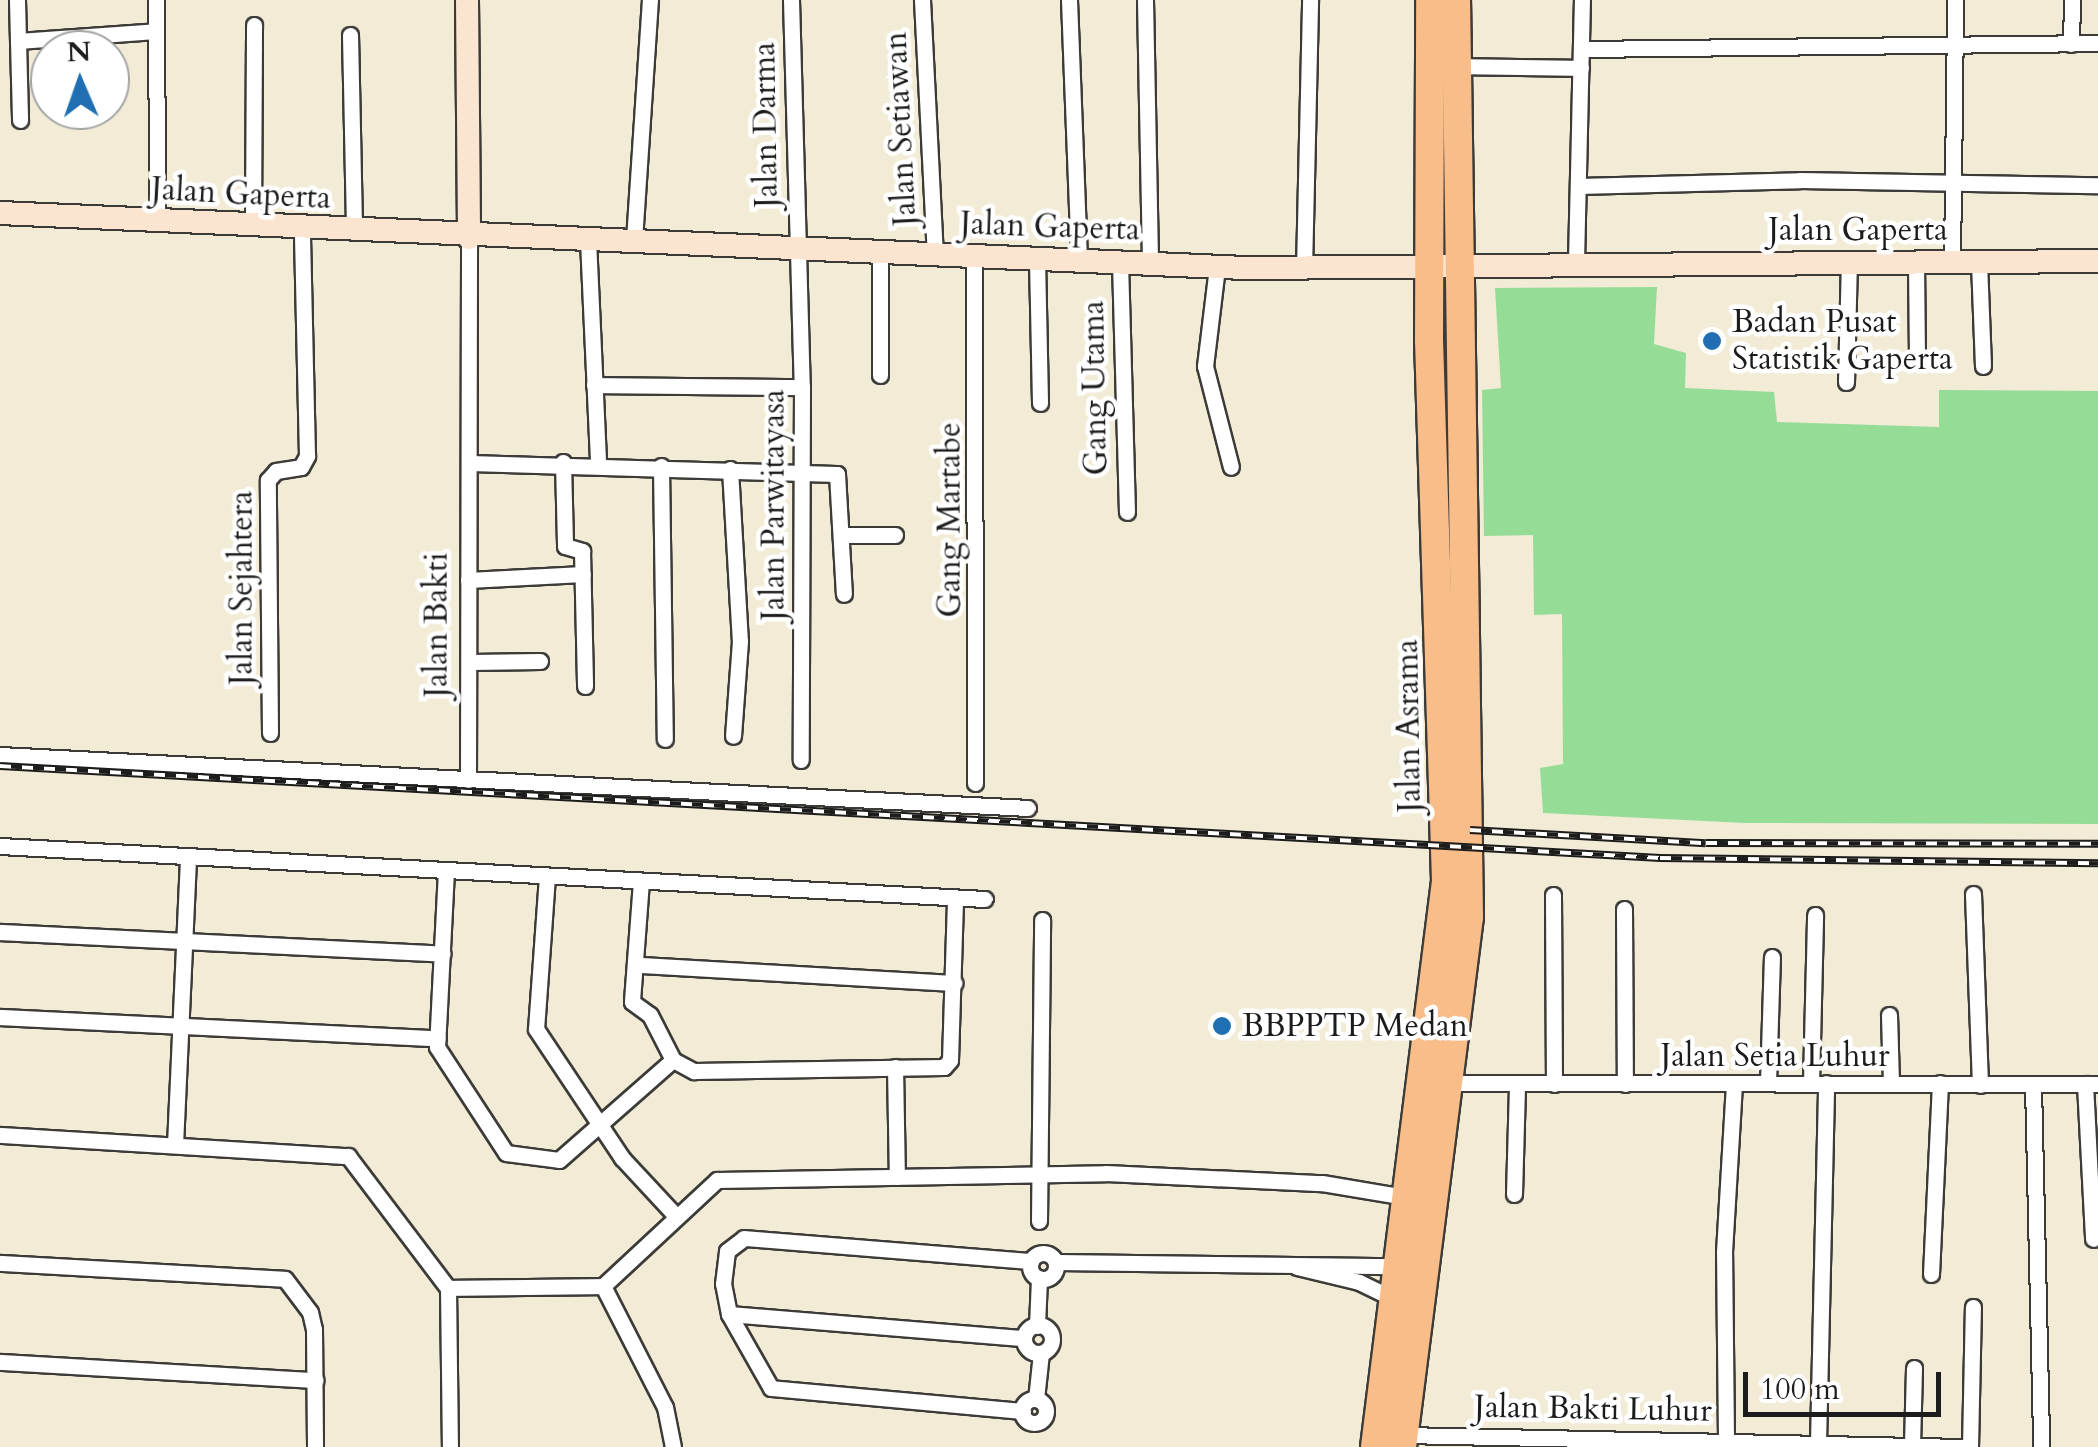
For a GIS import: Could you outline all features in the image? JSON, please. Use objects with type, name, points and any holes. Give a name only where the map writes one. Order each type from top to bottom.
[{"type":"highway","name":"Jalan Asrama","points":[[1374,1447],[1396,1266],[1394,1194],[1446,881],[1428,265],[1430,0]]},
{"type":"highway","name":"Jalan Asrama","points":[[1402,1441],[1452,1083],[1470,848],[1457,264],[1456,0]]},
{"type":"street","points":[[17,0],[20,120]]},
{"type":"street","points":[[156,0],[157,222]]},
{"type":"street","name":"Jalan Bakti","points":[[467,0],[471,662],[468,780]]},
{"type":"street","points":[[634,240],[650,0]]},
{"type":"street","name":"Jalan Darma","points":[[791,0],[795,249]]},
{"type":"street","name":"Jalan Setiawan","points":[[922,0],[934,256]]},
{"type":"street","points":[[1069,0],[1079,260]]},
{"type":"street","points":[[1145,0],[1150,263]]},
{"type":"street","points":[[1304,269],[1310,0]]},
{"type":"street","points":[[1576,262],[1582,0]]},
{"type":"street","points":[[1952,262],[1955,0]]},
{"type":"street","points":[[2071,44],[2072,0]]},
{"type":"street","points":[[253,225],[254,25]]},
{"type":"street","points":[[18,41],[156,31]]},
{"type":"street","points":[[350,35],[354,232]]},
{"type":"street","points":[[1580,49],[2098,44]]},
{"type":"street","points":[[1457,66],[1580,68]]},
{"type":"street","points":[[1578,186],[1800,180],[2098,185]]},
{"type":"street","name":"Jalan Gaperta","points":[[0,213],[469,238],[634,240],[880,255],[1230,268],[1576,262],[2098,261]]},
{"type":"street","name":"Jalan Sejahtera","points":[[270,733],[268,480],[307,460],[302,230]]},
{"type":"street","points":[[588,240],[598,462]]},
{"type":"street","name":"Jalan Parwitayasa","points":[[795,249],[802,387],[801,760]]},
{"type":"street","points":[[880,255],[880,376]]},
{"type":"street","name":"Gang Martabe","points":[[974,256],[975,784]]},
{"type":"street","points":[[1037,259],[1040,403]]},
{"type":"street","name":"Gang Utama","points":[[1120,262],[1126,512]]},
{"type":"street","points":[[1916,262],[1918,354]]},
{"type":"street","points":[[1979,262],[1983,366]]},
{"type":"street","points":[[1846,382],[1849,263]]},
{"type":"street","points":[[1230,268],[1205,366],[1231,467]]},
{"type":"street","points":[[594,384],[802,387]]},
{"type":"street","points":[[563,462],[565,546],[581,550],[585,686]]},
{"type":"street","points":[[469,463],[598,462],[838,475],[844,594]]},
{"type":"street","points":[[661,466],[664,739]]},
{"type":"street","points":[[730,469],[740,632],[733,736]]},
{"type":"street","points":[[843,536],[895,535]]},
{"type":"street","points":[[468,580],[583,574]]},
{"type":"street","points":[[471,662],[540,660]]},
{"type":"street","points":[[0,755],[1028,808]]},
{"type":"street","points":[[0,846],[985,899]]},
{"type":"street","points":[[174,1145],[188,858]]},
{"type":"street","points":[[446,870],[437,1038],[506,1153],[559,1160],[673,1060]]},
{"type":"street","points":[[547,876],[536,1028],[602,1126],[674,1214]]},
{"type":"street","points":[[641,881],[640,965],[632,1002],[650,1015],[673,1060],[694,1071],[948,1063],[955,898]]},
{"type":"street","points":[[1973,894],[1980,1084]]},
{"type":"street","points":[[1553,895],[1554,1084]]},
{"type":"street","points":[[1624,908],[1625,1084]]},
{"type":"street","points":[[1814,914],[1818,1444]]},
{"type":"street","points":[[1038,1221],[1042,920]]},
{"type":"street","points":[[0,932],[442,954]]},
{"type":"street","points":[[1768,1084],[1772,956]]},
{"type":"street","points":[[640,965],[954,983]]},
{"type":"street","points":[[1889,1014],[1890,1083]]},
{"type":"street","points":[[0,1017],[437,1038]]},
{"type":"street","points":[[895,1067],[897,1177]]},
{"type":"street","name":"Jalan Setia Luhur","points":[[1452,1083],[2091,1084]]},
{"type":"street","points":[[1514,1194],[1517,1084]]},
{"type":"street","points":[[1714,1441],[1734,1084]]},
{"type":"street","points":[[1931,1274],[1940,1084]]},
{"type":"street","points":[[2032,1084],[2041,1447]]},
{"type":"street","points":[[2091,1084],[2093,1239]]},
{"type":"street","points":[[0,1135],[348,1156],[448,1288],[450,1447]]},
{"type":"street","points":[[448,1288],[604,1286],[674,1214],[717,1180],[1038,1174],[1342,1186],[1394,1194]]},
{"type":"street","points":[[1037,1326],[1052,1338],[1041,1353],[1036,1399],[1022,1411],[779,1391],[765,1384],[729,1314],[723,1294],[727,1251],[744,1238],[1031,1261],[1041,1252],[1056,1262],[1396,1266]]},
{"type":"street","points":[[1024,1338],[1037,1326],[1039,1278],[1031,1261]]},
{"type":"street","points":[[1039,1278],[1052,1275],[1056,1262]]},
{"type":"street","points":[[0,1263],[285,1279],[310,1312],[316,1380],[315,1447]]},
{"type":"street","points":[[1359,1282],[1362,1263]]},
{"type":"street","points":[[1293,1266],[1359,1282],[1393,1300],[1421,1305]]},
{"type":"street","points":[[604,1286],[665,1407],[674,1447]]},
{"type":"street","points":[[1970,1447],[1973,1307]]},
{"type":"street","points":[[729,1314],[1024,1338],[1041,1353]]},
{"type":"street","points":[[0,1362],[316,1380]]},
{"type":"street","points":[[1912,1446],[1914,1368]]},
{"type":"street","name":"Jalan Bakti Luhur","points":[[1402,1441],[1714,1441],[1962,1447]]},
{"type":"green space","points":[[1657,287],[1654,344],[1686,353],[1685,388],[1774,392],[1777,422],[1939,427],[1939,390],[2098,391],[2098,824],[1745,823],[1543,813],[1540,768],[1563,764],[1562,614],[1534,615],[1533,535],[1484,536],[1482,390],[1501,388],[1495,288]]},
{"type":"railway","points":[[0,766],[1660,858],[2098,863]]},
{"type":"railway","points":[[1470,830],[1706,843],[2098,844]]},
{"type":"place","name":"Badan Pusat Statistik Gaperta","points":[[1712,341]]},
{"type":"place","name":"BBPPTP Medan","points":[[1222,1026]]}]
